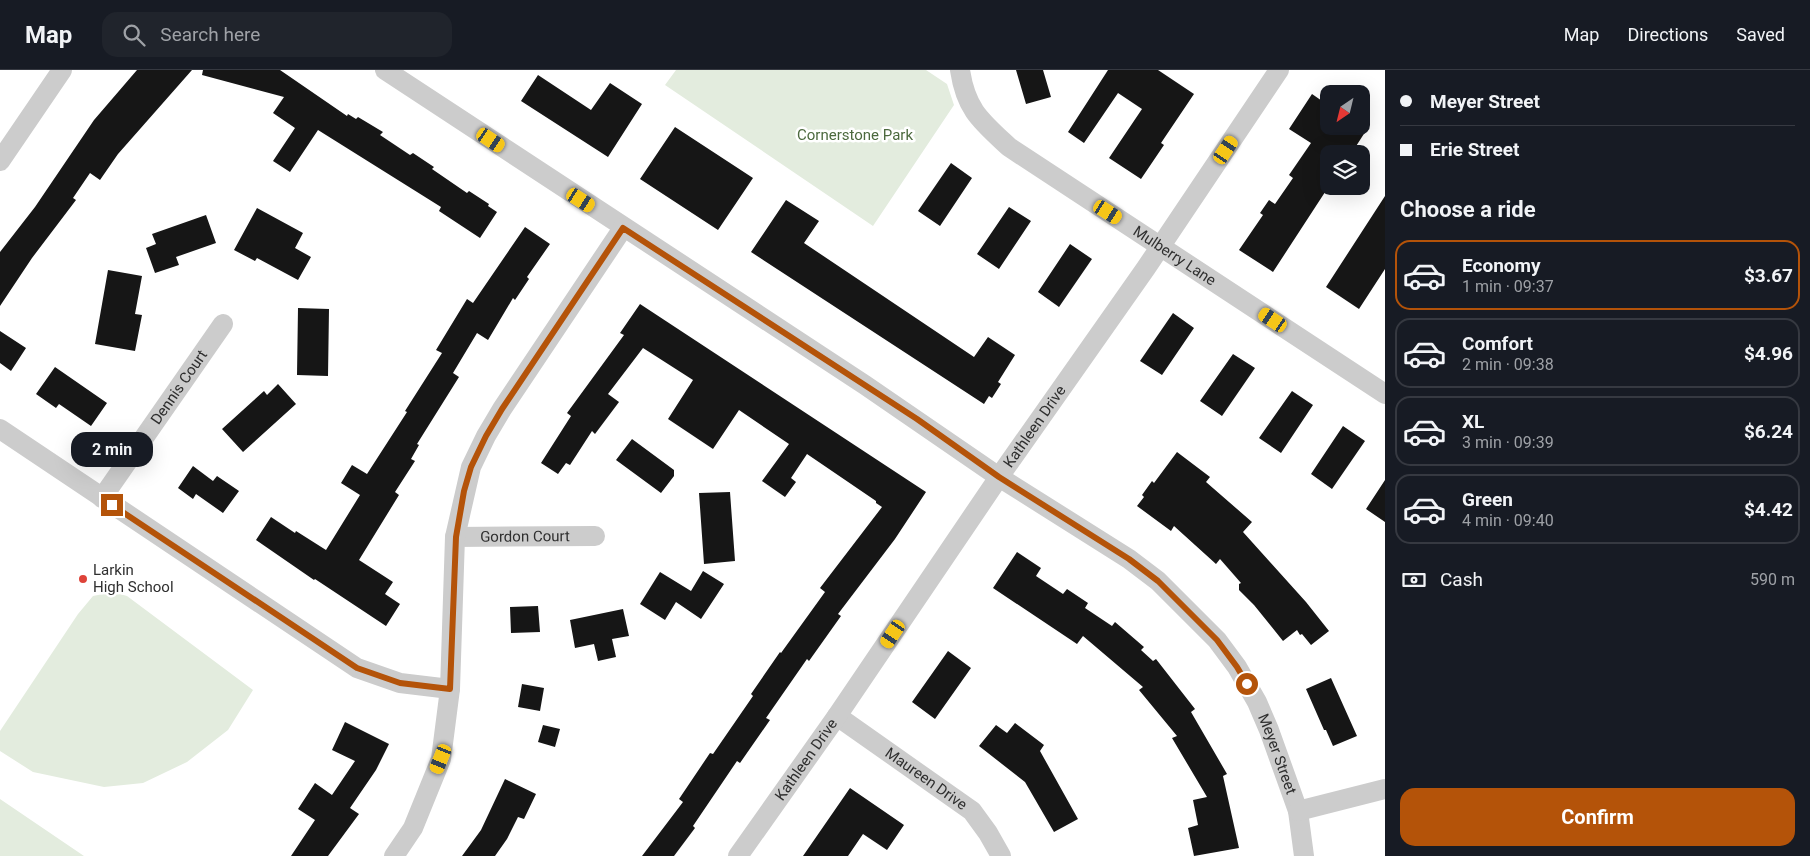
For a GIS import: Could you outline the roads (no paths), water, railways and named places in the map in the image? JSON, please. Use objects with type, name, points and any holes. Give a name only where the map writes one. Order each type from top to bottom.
[{"type":"street","points":[[0,161],[62,70]]},
{"type":"street","name":"Meyer Street","points":[[385,70],[623,228],[917,419],[999,477],[1129,559],[1158,581],[1217,640],[1237,667],[1256,702],[1269,730],[1298,811],[1304,856]]},
{"type":"street","name":"Kathleen Drive","points":[[738,856],[837,716],[999,477],[1161,246],[1280,70]]},
{"type":"street","name":"Mulberry Lane","points":[[961,76],[966,95],[976,115],[1009,147],[1385,394]]},
{"type":"street","points":[[394,856],[413,828],[441,759],[450,689],[456,537],[464,491],[471,467],[502,409],[623,228]]},
{"type":"street","name":"Dennis Court","points":[[102,498],[223,324]]},
{"type":"street","points":[[0,429],[357,668],[400,683],[450,689]]},
{"type":"street","name":"Gordon Court","points":[[456,537],[596,536]]},
{"type":"street","name":"Maureen Drive","points":[[837,716],[972,811],[988,833],[1001,856]]},
{"type":"street","points":[[1298,811],[1385,789]]},
{"type":"place","name":"Larkin High School","points":[[83,579]]},
{"type":"park label","name":"Cornerstone Park","points":[[855,135]]}]
